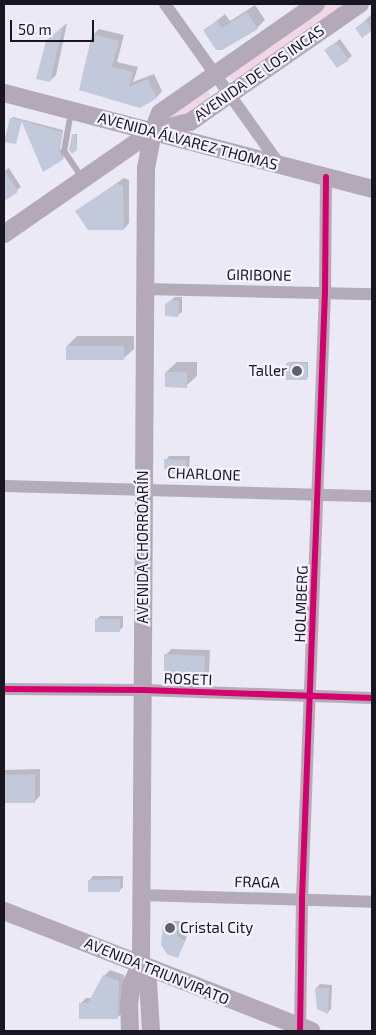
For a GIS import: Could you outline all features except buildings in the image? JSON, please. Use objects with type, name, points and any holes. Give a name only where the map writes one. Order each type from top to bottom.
[{"type":"main road","name":"AVENIDA DE LOS INCAS","points":[[153,131],[160,113],[316,4]]},
{"type":"main road","name":"AVENIDA DE LOS INCAS","points":[[4,234],[153,131],[190,122],[360,4]]},
{"type":"main road","name":"AVENIDA ÁLVAREZ THOMAS","points":[[4,94],[372,189]]},
{"type":"main road","name":"AVENIDA CHORROARÍN","points":[[151,1031],[148,982],[141,964],[144,289],[146,168],[153,131]]},
{"type":"main road","name":"AVENIDA TRIUNVIRATO","points":[[4,911],[304,1030]]},
{"type":"main road","name":"AVENIDA CHORROARÍN","points":[[130,1031],[129,1004],[132,982],[141,964]]},
{"type":"street","points":[[165,4],[280,165]]},
{"type":"street","name":"HOLMBERG","points":[[304,1030],[302,899],[325,292],[326,177]]},
{"type":"street","name":"GIRIBONE","points":[[144,289],[372,294]]},
{"type":"street","name":"CHARLONE","points":[[4,486],[143,488],[372,496]]},
{"type":"street","name":"ROSETI","points":[[4,689],[143,690],[372,698]]},
{"type":"street","name":"FRAGA","points":[[142,895],[372,902]]},
{"type":"lane","points":[[71,110],[64,151],[83,179]]},
{"type":"shaded area","points":[[324,4],[349,4],[241,78],[232,80],[229,78],[228,74]]},
{"type":"shaded area","points":[[207,89],[210,94],[209,99],[178,121],[172,120],[169,115]]},
{"type":"cycle path","points":[[300,1031],[302,899],[325,292],[326,177]]},
{"type":"cycle path","points":[[4,689],[143,690],[372,698]]},
{"type":"place","name":"Taller","points":[[297,371]]},
{"type":"place","name":"Cristal City","points":[[170,928]]}]
